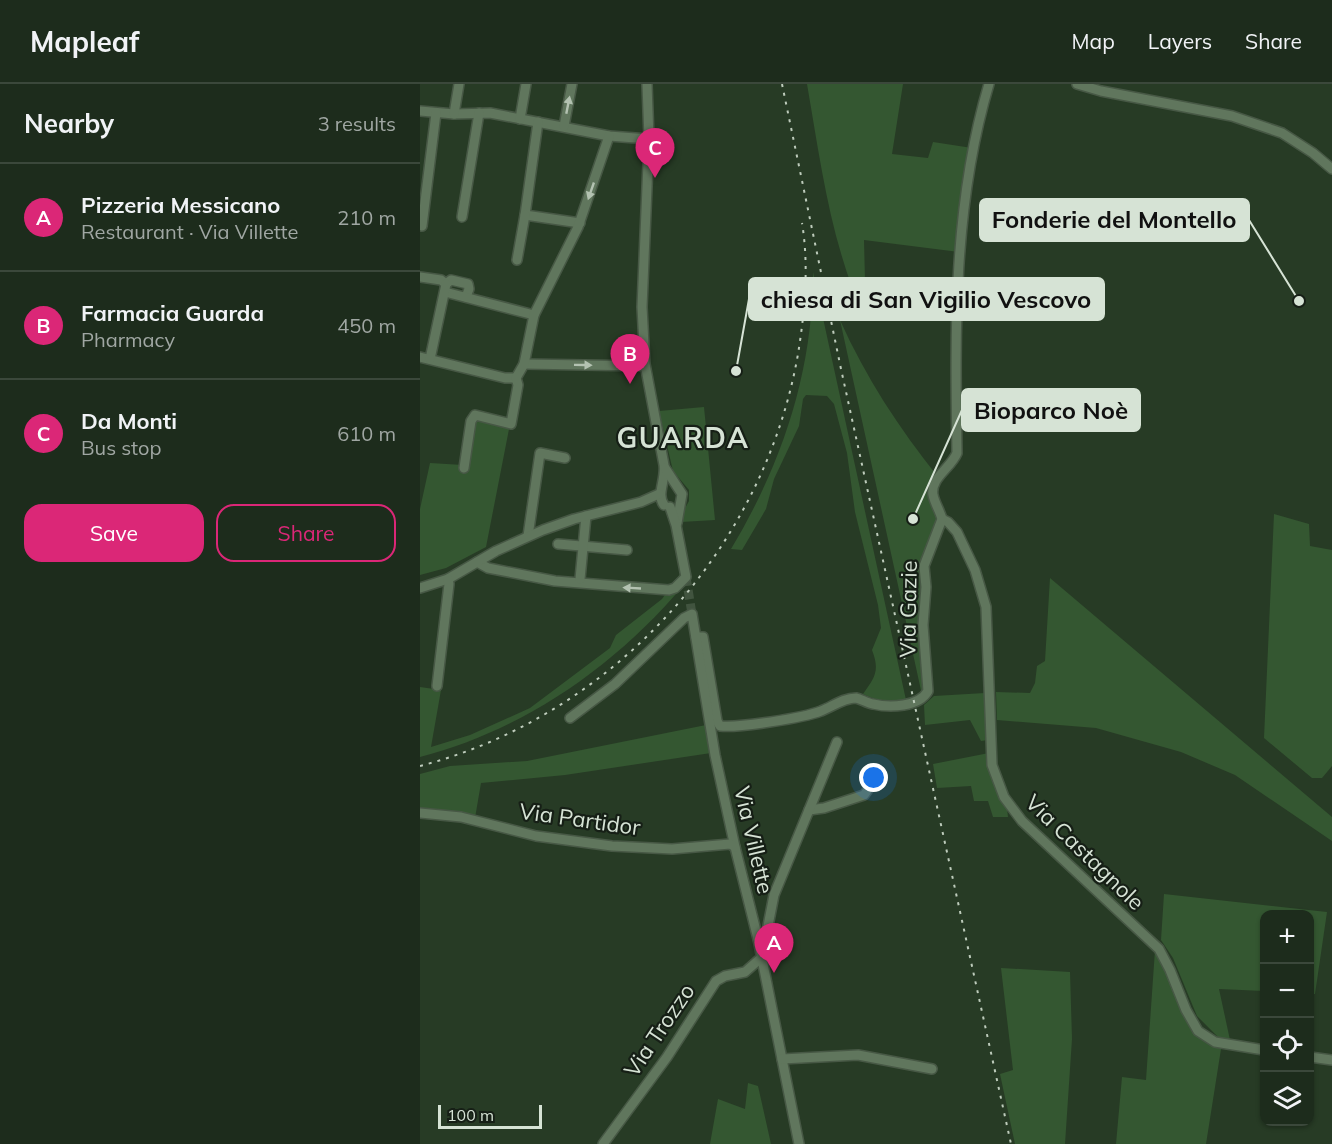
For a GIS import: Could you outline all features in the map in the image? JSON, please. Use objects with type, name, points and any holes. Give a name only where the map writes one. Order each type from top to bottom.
[{"type":"street","points":[[454,114],[459,84]]},
{"type":"street","points":[[520,119],[526,84]]},
{"type":"street","points":[[564,126],[572,84]]},
{"type":"street","points":[[477,562],[482,567],[555,581],[590,585],[669,590],[679,585],[686,577],[676,525],[661,491],[665,478],[664,465],[645,366],[642,307],[649,139],[647,84]]},
{"type":"street","points":[[942,519],[932,493],[933,486],[957,453],[956,309],[961,227],[989,84]]},
{"type":"street","points":[[1077,84],[1120,95],[1232,116],[1282,133],[1332,169]]},
{"type":"street","points":[[420,111],[454,114],[479,112],[609,136],[649,139]]},
{"type":"street","points":[[462,217],[479,112]]},
{"type":"street","points":[[422,226],[436,113]]},
{"type":"street","points":[[517,260],[538,122]]},
{"type":"street","points":[[464,468],[471,421],[475,415],[511,424],[518,385],[516,378],[524,364],[534,315],[580,223],[609,136]]},
{"type":"street","points":[[525,215],[580,223]]},
{"type":"street","points":[[420,277],[441,280],[446,288],[466,297],[534,315]]},
{"type":"street","points":[[466,297],[468,284],[451,280],[446,288],[425,358],[505,378],[516,378]]},
{"type":"street","points":[[524,364],[645,366]]},
{"type":"street","points":[[528,536],[540,453],[565,458]]},
{"type":"street","points":[[664,465],[682,494],[676,525]]},
{"type":"street","points":[[420,588],[448,579],[528,536],[586,516],[641,502],[669,484],[678,486]]},
{"type":"street","points":[[641,502],[676,506],[681,502]]},
{"type":"street","points":[[580,579],[586,516]]},
{"type":"street","name":"Via Gazie","points":[[696,637],[703,638],[717,722],[720,726],[737,726],[807,715],[841,701],[855,698],[871,704],[886,706],[921,700],[928,691],[923,625],[926,587],[924,566],[942,519]]},
{"type":"street","name":"Via Castagnole","points":[[942,519],[957,532],[975,570],[986,607],[992,765],[1004,797],[1022,821],[1160,949],[1186,1010],[1198,1031],[1215,1042],[1260,1049]]},
{"type":"street","points":[[558,544],[627,550]]},
{"type":"street","points":[[437,686],[448,579]]},
{"type":"street","name":"Via Villette","points":[[570,718],[615,684],[684,618],[692,614],[714,755],[762,957],[799,1144]]},
{"type":"street","points":[[758,939],[767,931],[774,896],[837,742]]},
{"type":"street","points":[[809,810],[824,808],[864,795],[867,791]]},
{"type":"street","name":"Via Partidor","points":[[420,813],[461,817],[536,836],[612,846],[672,849],[730,844],[735,847]]},
{"type":"street","name":"Via Trozzo","points":[[603,1144],[667,1057],[716,981],[725,976],[745,972],[762,957]]},
{"type":"street","points":[[782,1059],[858,1054],[932,1069]]},
{"type":"street","points":[[1314,1058],[1332,1060]]},
{"type":"green space","points":[[807,84],[903,84],[892,154],[928,158],[933,142],[972,148],[959,252],[864,240],[866,321],[844,263],[836,234]]},
{"type":"green space","points":[[813,272],[906,700],[884,701],[863,694],[875,674],[876,663],[872,650],[881,628],[878,605],[855,512],[847,453],[834,404],[827,396],[806,395],[803,399],[799,426],[774,479],[766,509],[742,550],[731,549],[765,484],[791,416],[801,381],[807,346],[812,309]]},
{"type":"green space","points":[[840,320],[884,402],[938,477],[933,482],[940,517],[925,559],[925,688],[922,695]]},
{"type":"green space","points":[[704,407],[715,520],[681,522],[689,501],[689,490],[673,471],[659,411]]},
{"type":"green space","points":[[473,410],[510,424],[486,547],[446,568],[420,575],[420,509],[430,463],[463,465]]},
{"type":"green space","points":[[1274,514],[1309,524],[1310,546],[1332,550],[1332,766],[1322,778],[1312,778],[1264,738]]},
{"type":"green space","points":[[680,574],[683,586],[656,615],[597,669],[565,692],[495,730],[420,757],[420,687],[441,690],[431,747],[470,735],[530,708],[610,648],[616,635],[662,599]]},
{"type":"green space","points":[[1050,578],[1332,817],[1332,841],[1235,775],[1181,752],[1096,728],[997,720],[996,692],[1030,693],[1035,683],[1037,666],[1045,661]]},
{"type":"green space","points":[[985,693],[988,740],[981,741],[970,720],[925,725],[924,705],[934,696]]},
{"type":"green space","points":[[706,725],[711,753],[565,775],[481,783],[475,818],[420,809],[420,774],[450,766],[527,761]]},
{"type":"green space","points":[[989,753],[1008,817],[993,817],[988,801],[974,801],[971,786],[937,788],[933,764]]},
{"type":"green space","points":[[1164,894],[1309,910],[1260,910],[1260,991],[1219,989],[1230,1040],[1218,1037],[1197,1016],[1173,958],[1161,940]]},
{"type":"green space","points":[[1314,911],[1327,912],[1314,994]]},
{"type":"green space","points":[[1155,950],[1212,1046],[1221,1049],[1206,1144],[1116,1144],[1122,1077],[1146,1080]]},
{"type":"green space","points":[[1001,968],[1070,972],[1072,1039],[1065,1144],[1015,1144],[1000,1074],[1013,1070]]},
{"type":"green space","points":[[748,1083],[758,1086],[771,1144],[710,1144],[718,1099],[745,1109]]},
{"type":"tunnel","points":[[686,577],[692,614]]},
{"type":"railway","points":[[782,84],[841,369],[1011,1144]]},
{"type":"railway","points":[[420,766],[490,742],[555,708],[615,665],[668,614],[714,557],[752,494],[780,426],[798,354],[803,321],[806,272],[802,223]]},
{"type":"place","name":"Da Monti","points":[[655,178]]},
{"type":"place","name":"Fonderie del Montello","points":[[1299,301]]},
{"type":"place","name":"chiesa di San Vigilio Vescovo","points":[[736,371]]},
{"type":"place","name":"Farmacia Guarda","points":[[630,384]]},
{"type":"place","name":"Bioparco Noè","points":[[913,519]]},
{"type":"place","name":"Pizzeria Messicano","points":[[774,973]]},
{"type":"district","name":"GUARDA","points":[[683,437]]}]
